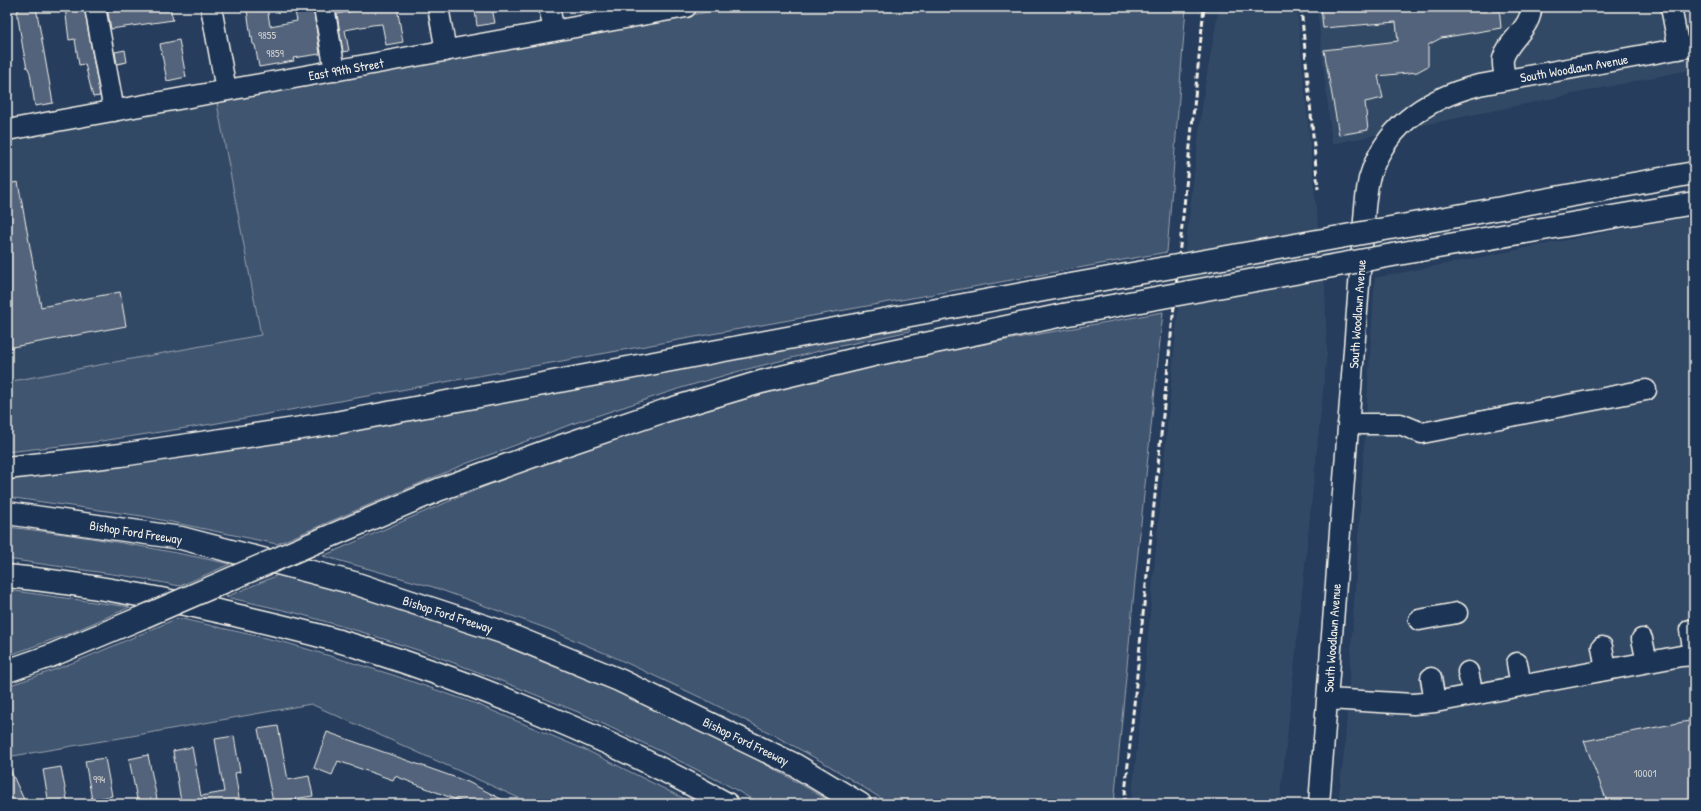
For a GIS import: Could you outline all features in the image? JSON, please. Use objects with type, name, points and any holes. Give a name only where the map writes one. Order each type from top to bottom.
[{"type":"highway","points":[[7,468],[121,455],[335,423],[1065,286],[1694,173]]},
{"type":"highway","points":[[7,671],[50,656],[143,617],[438,490],[544,452],[672,409],[783,376],[1063,314],[1694,203]]},
{"type":"highway","name":"Bishop Ford Freeway","points":[[7,513],[181,538],[354,583],[502,632],[619,680],[718,727],[795,765],[860,804]]},
{"type":"highway","points":[[7,576],[34,578],[152,596],[263,621],[361,647],[477,687],[576,728],[677,776],[727,804]]},
{"type":"street","points":[[95,7],[114,111]]},
{"type":"street","points":[[210,7],[226,90]]},
{"type":"street","points":[[324,7],[335,70]]},
{"type":"street","points":[[438,7],[446,50]]},
{"type":"street","points":[[549,7],[554,31]]},
{"type":"street","name":"East 99th Street","points":[[7,130],[686,7]]},
{"type":"street","points":[[1505,80],[1503,59],[1506,52],[1529,20],[1531,7]]},
{"type":"street","points":[[1671,7],[1686,48]]},
{"type":"street","name":"South Woodlawn Avenue","points":[[1319,804],[1365,207],[1370,179],[1377,162],[1393,133],[1428,104],[1456,91],[1505,80],[1686,48]]},
{"type":"street","points":[[1348,424],[1400,424],[1422,433],[1646,390]]},
{"type":"street","points":[[1419,620],[1457,613]]},
{"type":"street","points":[[1328,699],[1412,704],[1435,702],[1694,654],[1690,630]]},
{"type":"street","points":[[1642,639],[1647,662]]},
{"type":"street","points":[[1602,647],[1606,670]]},
{"type":"street","points":[[1517,663],[1521,686]]},
{"type":"street","points":[[1468,672],[1473,695]]},
{"type":"street","points":[[1431,678],[1435,702]]},
{"type":"shaded area","points":[[736,7],[1186,7],[1167,252],[212,424],[95,442],[7,452],[7,382],[261,335],[216,98]]},
{"type":"shaded area","points":[[1219,7],[1297,7],[1315,198],[1325,285],[1327,353],[1280,804],[1131,804],[1177,321],[1204,91]]},
{"type":"shaded area","points":[[1317,7],[1694,7],[1694,69],[1332,144]]},
{"type":"shaded area","points":[[216,98],[261,335],[7,382],[7,136]]},
{"type":"shaded area","points":[[1694,215],[1694,804],[1338,804],[1345,744],[1375,278]]},
{"type":"shaded area","points":[[1163,312],[1135,581],[1114,804],[890,804],[828,765],[770,733],[706,700],[614,657],[548,629],[433,587],[323,556],[447,502],[540,465],[631,433],[721,406],[830,376],[989,343]]},
{"type":"shaded area","points":[[909,328],[910,331],[827,349],[736,372],[681,388],[572,424],[465,464],[277,544],[142,516],[7,497],[7,478],[142,463],[251,446]]},
{"type":"shaded area","points":[[7,527],[119,542],[230,564],[180,586],[133,577],[7,559]]},
{"type":"shaded area","points":[[278,575],[359,597],[450,625],[545,661],[638,701],[713,737],[762,762],[834,804],[760,804],[729,786],[660,751],[578,712],[499,680],[433,655],[365,633],[296,613],[226,597]]},
{"type":"shaded area","points":[[7,590],[130,607],[68,634],[7,656]]},
{"type":"shaded area","points":[[178,618],[287,643],[393,675],[474,703],[588,751],[695,804],[532,804],[311,704],[7,757],[7,686],[72,663]]},
{"type":"building","points":[[36,7],[53,103],[35,106],[30,73],[27,68],[17,12],[18,9]]},
{"type":"building","points":[[65,7],[84,7],[100,96],[93,97],[85,64],[79,65],[75,39],[69,40]]},
{"type":"building","points":[[107,7],[170,7],[173,20],[111,29]]},
{"type":"building","points":[[248,7],[267,7],[270,26],[297,21],[294,7],[313,7],[320,54],[293,58],[294,61],[259,67],[255,45],[253,44],[252,37],[251,38],[247,10]]},
{"type":"building","points":[[369,7],[397,7],[403,42],[386,45],[382,24],[372,25],[345,30],[349,51],[343,52],[337,14],[370,8]]},
{"type":"building","points":[[1321,7],[1499,7],[1501,28],[1441,38],[1428,45],[1428,66],[1417,72],[1378,76],[1383,98],[1365,102],[1368,130],[1339,135],[1324,50],[1398,41],[1396,22],[1323,28]]},
{"type":"building","points":[[492,8],[495,23],[477,26],[475,10]]},
{"type":"building","points":[[179,40],[186,77],[167,81],[160,44]]},
{"type":"building","points":[[125,50],[127,62],[117,64],[115,52]]},
{"type":"building","points":[[18,182],[41,307],[120,292],[126,326],[7,348],[7,184]]},
{"type":"building","points":[[1694,720],[1694,804],[1608,804],[1584,741]]},
{"type":"building","points":[[278,726],[288,780],[309,776],[313,796],[273,802],[258,729]]},
{"type":"building","points":[[327,732],[468,782],[511,804],[467,804],[395,776],[393,780],[338,761],[332,775],[314,768]]},
{"type":"building","points":[[234,736],[240,772],[235,773],[240,804],[193,804],[193,800],[181,802],[173,751],[192,747],[201,796],[224,792],[215,739]]},
{"type":"building","points":[[148,755],[158,804],[138,804],[129,759]]},
{"type":"building","points":[[105,758],[112,796],[92,800],[85,761]]},
{"type":"building","points":[[7,763],[26,804],[7,804]]},
{"type":"building","points":[[61,767],[68,804],[49,804],[43,770]]},
{"type":"railway","points":[[1124,804],[1204,7]]},
{"type":"railway","points":[[1301,7],[1318,189]]}]
